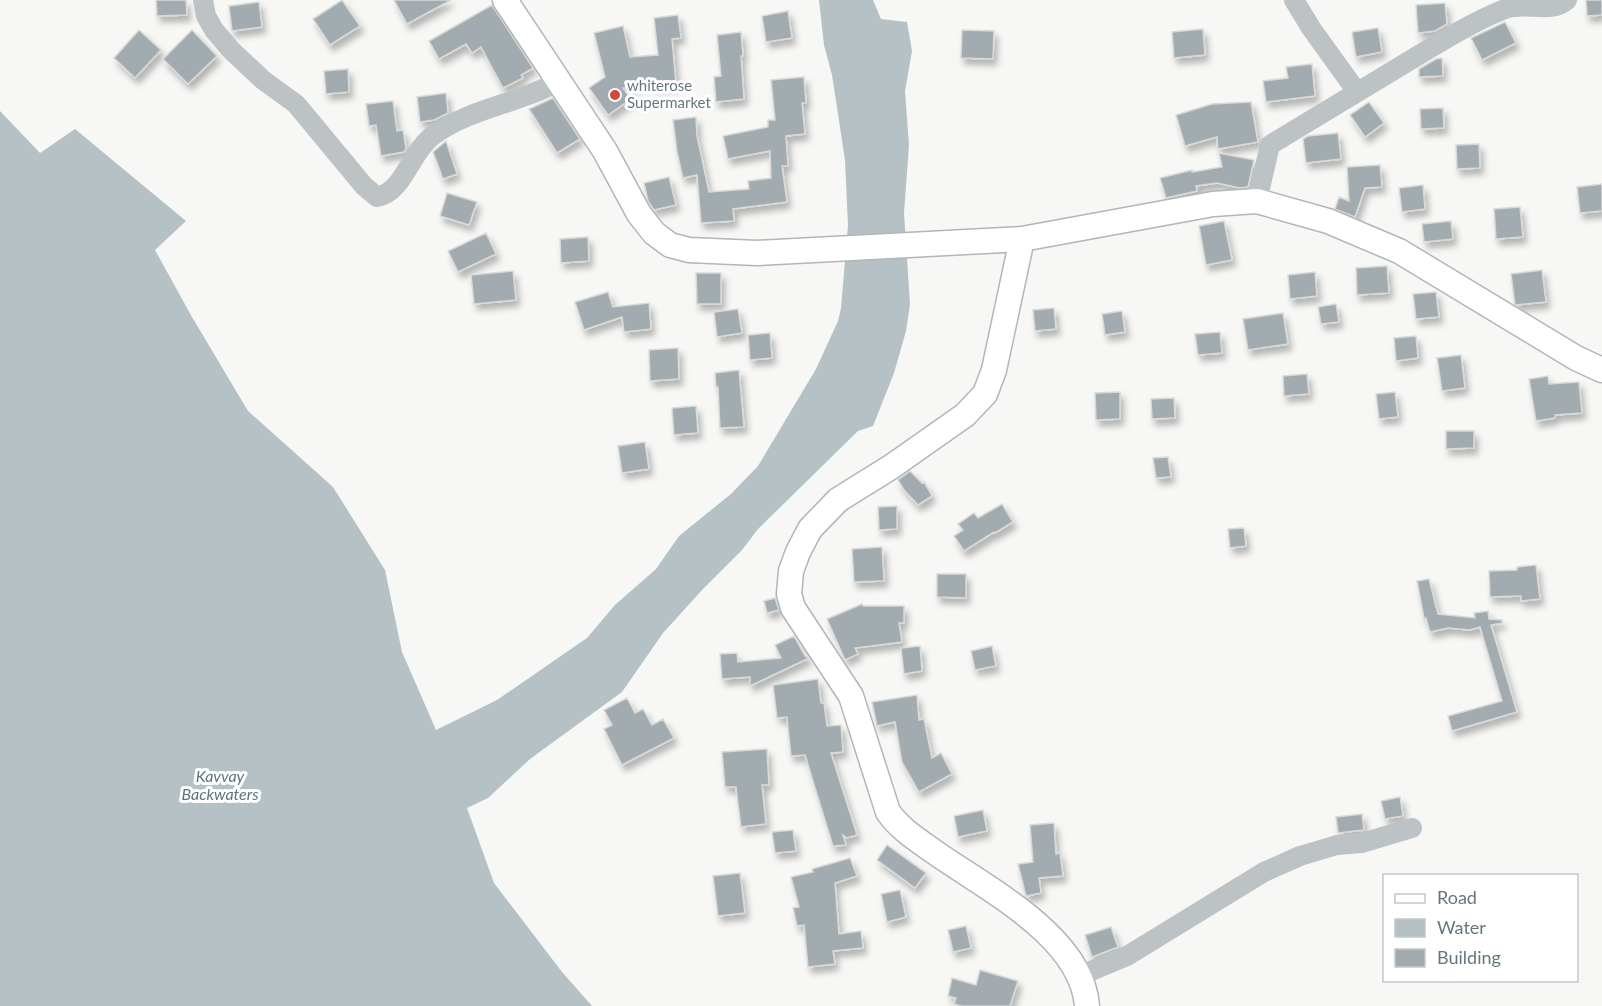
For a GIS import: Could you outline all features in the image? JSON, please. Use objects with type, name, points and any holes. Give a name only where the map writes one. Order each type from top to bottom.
[{"type":"main road","points":[[505,0],[605,151],[639,214],[654,233],[670,245],[689,250],[757,253],[1022,239],[1213,204],[1257,201],[1328,221],[1399,251],[1576,358],[1602,369]]},
{"type":"main road","points":[[1022,239],[996,359],[986,394],[965,415],[891,467],[838,500],[810,529],[791,571],[789,594],[793,608],[851,696],[888,812],[897,825],[1035,921],[1058,944],[1083,981],[1087,1006]]},
{"type":"street","points":[[203,0],[206,16],[226,44],[263,80],[296,104],[364,186],[377,197],[385,195],[397,186],[417,150],[432,136],[495,105],[522,98],[559,81]]},
{"type":"street","points":[[1294,0],[1357,92]]},
{"type":"street","points":[[1257,201],[1270,145],[1459,31],[1508,8],[1532,6],[1548,8],[1567,0]]},
{"type":"street","points":[[1079,975],[1127,956],[1264,872],[1291,860],[1337,845],[1362,843],[1412,828]]},
{"type":"water","name":"Kavvay Backwaters","points":[[819,0],[873,0],[881,19],[907,22],[912,51],[905,91],[909,145],[904,213],[910,304],[906,331],[894,373],[873,426],[858,431],[758,529],[742,550],[663,633],[622,692],[530,759],[488,798],[467,808],[494,883],[562,972],[592,1006],[0,1006],[0,111],[40,153],[75,129],[186,221],[155,250],[248,411],[333,487],[385,570],[402,652],[436,730],[497,700],[587,638],[615,605],[656,569],[679,536],[731,494],[758,466],[816,369],[838,321],[841,308],[848,226],[845,160],[832,75],[824,45]]},
{"type":"building","points":[[156,0],[186,0],[187,15],[157,16]]},
{"type":"building","points":[[342,0],[360,26],[330,45],[313,19]]},
{"type":"building","points":[[394,0],[451,0],[407,24]]},
{"type":"building","points":[[1586,0],[1602,0],[1602,15],[1587,16]]},
{"type":"building","points":[[259,2],[262,27],[232,31],[229,6]]},
{"type":"building","points":[[1445,3],[1447,24],[1435,31],[1418,33],[1416,5]]},
{"type":"building","points":[[492,5],[533,68],[521,75],[523,78],[503,88],[481,47],[472,53],[466,44],[439,59],[429,41]]},
{"type":"building","points":[[788,11],[792,38],[766,42],[762,16]]},
{"type":"building","points":[[678,15],[681,38],[672,39],[676,84],[653,86],[652,78],[633,87],[623,88],[631,99],[608,115],[589,88],[605,77],[594,33],[623,26],[630,57],[658,55],[654,18]]},
{"type":"building","points":[[1505,22],[1516,43],[1482,60],[1471,38]]},
{"type":"building","points":[[1378,28],[1382,52],[1356,57],[1352,32]]},
{"type":"building","points":[[1203,29],[1205,55],[1174,58],[1172,32]]},
{"type":"building","points":[[139,30],[161,50],[135,78],[114,58]]},
{"type":"building","points":[[192,30],[217,56],[188,84],[163,59]]},
{"type":"building","points":[[962,30],[994,31],[993,59],[961,58]]},
{"type":"building","points":[[741,32],[744,99],[716,102],[714,77],[721,76],[717,35]]},
{"type":"building","points":[[1442,58],[1443,76],[1419,77],[1419,69]]},
{"type":"building","points":[[1312,64],[1315,96],[1266,102],[1263,81],[1288,78],[1286,67]]},
{"type":"building","points":[[348,69],[349,92],[326,94],[324,71]]},
{"type":"building","points":[[804,77],[806,103],[802,103],[805,134],[786,136],[788,166],[782,166],[787,202],[733,209],[734,221],[701,223],[697,175],[683,178],[673,120],[696,117],[697,136],[709,192],[749,189],[748,181],[771,178],[770,151],[728,159],[723,136],[768,127],[768,120],[775,120],[771,80]]},
{"type":"building","points":[[446,93],[448,113],[434,120],[420,122],[417,97]]},
{"type":"building","points":[[553,98],[580,139],[557,153],[529,109]]},
{"type":"building","points":[[393,101],[397,131],[403,130],[406,148],[404,152],[381,156],[376,125],[369,126],[366,104]]},
{"type":"building","points":[[1251,102],[1258,142],[1218,149],[1217,137],[1185,146],[1176,115],[1212,104]]},
{"type":"building","points":[[1369,102],[1384,123],[1365,137],[1350,115]]},
{"type":"building","points":[[1443,108],[1444,128],[1421,129],[1420,109]]},
{"type":"building","points":[[1338,133],[1341,159],[1306,163],[1303,139],[1308,136]]},
{"type":"building","points":[[446,141],[457,174],[443,179],[433,152]]},
{"type":"building","points":[[1479,144],[1480,168],[1457,169],[1456,145]]},
{"type":"building","points":[[1219,153],[1254,160],[1248,187],[1240,188],[1217,183],[1196,186],[1197,191],[1166,198],[1160,178],[1192,170],[1192,172],[1222,167]]},
{"type":"building","points":[[1380,165],[1382,187],[1365,188],[1355,217],[1335,209],[1339,197],[1349,201],[1347,167]]},
{"type":"building","points":[[669,177],[676,205],[654,210],[648,201],[644,183]]},
{"type":"building","points":[[1602,184],[1602,211],[1580,213],[1577,187]]},
{"type":"building","points":[[1423,185],[1425,209],[1402,212],[1399,188]]},
{"type":"building","points":[[447,193],[477,202],[469,225],[440,216]]},
{"type":"building","points":[[1520,207],[1523,237],[1496,239],[1494,209]]},
{"type":"building","points":[[1224,221],[1232,260],[1206,265],[1199,226]]},
{"type":"building","points":[[1451,221],[1453,239],[1424,242],[1422,224]]},
{"type":"building","points":[[486,233],[496,254],[458,272],[448,251]]},
{"type":"building","points":[[588,237],[589,261],[561,263],[560,239]]},
{"type":"building","points":[[1387,266],[1389,293],[1357,295],[1356,268]]},
{"type":"building","points":[[1542,270],[1546,302],[1515,305],[1511,274]]},
{"type":"building","points":[[513,271],[516,300],[474,304],[471,275]]},
{"type":"building","points":[[1315,272],[1317,296],[1290,299],[1288,275]]},
{"type":"building","points":[[696,273],[721,273],[721,304],[697,304]]},
{"type":"building","points":[[608,292],[613,307],[649,303],[651,329],[624,332],[622,317],[584,330],[575,302]]},
{"type":"building","points":[[1436,292],[1439,317],[1416,319],[1413,294]]},
{"type":"building","points":[[1336,304],[1339,322],[1321,324],[1318,307]]},
{"type":"building","points":[[1054,308],[1056,329],[1035,331],[1033,310]]},
{"type":"building","points":[[738,309],[742,333],[717,337],[714,312]]},
{"type":"building","points":[[1122,311],[1125,332],[1105,335],[1102,314]]},
{"type":"building","points":[[1283,313],[1288,344],[1248,350],[1243,319]]},
{"type":"building","points":[[1220,332],[1222,353],[1198,355],[1195,334]]},
{"type":"building","points":[[770,333],[772,358],[750,360],[748,335]]},
{"type":"building","points":[[1416,336],[1418,358],[1396,361],[1394,338]]},
{"type":"building","points":[[678,348],[679,379],[650,381],[649,350]]},
{"type":"building","points":[[1461,355],[1465,388],[1442,391],[1437,358]]},
{"type":"building","points":[[739,370],[744,427],[720,428],[715,373]]},
{"type":"building","points":[[1307,374],[1309,394],[1284,396],[1283,376]]},
{"type":"building","points":[[1548,376],[1549,384],[1579,382],[1582,413],[1555,415],[1555,418],[1536,421],[1529,379]]},
{"type":"building","points":[[1120,392],[1120,419],[1096,420],[1095,393]]},
{"type":"building","points":[[1395,392],[1398,417],[1379,419],[1376,394]]},
{"type":"building","points":[[1174,398],[1175,418],[1152,419],[1151,399]]},
{"type":"building","points":[[696,406],[698,433],[674,435],[672,408]]},
{"type":"building","points":[[1446,431],[1474,431],[1474,448],[1446,449]]},
{"type":"building","points":[[645,442],[649,469],[622,473],[618,446]]},
{"type":"building","points":[[1168,457],[1171,477],[1156,478],[1153,458]]},
{"type":"building","points":[[910,471],[922,483],[924,482],[932,496],[918,505],[898,480]]},
{"type":"building","points":[[1002,504],[1013,522],[964,551],[954,536],[963,530],[958,524],[974,513],[978,518]]},
{"type":"building","points":[[897,506],[897,529],[879,530],[878,507]]},
{"type":"building","points":[[1244,528],[1246,546],[1230,548],[1228,529]]},
{"type":"building","points":[[882,547],[884,581],[854,582],[852,549]]},
{"type":"building","points":[[1536,565],[1540,599],[1521,601],[1521,596],[1490,597],[1489,571],[1517,570],[1517,567]]},
{"type":"building","points":[[937,574],[966,574],[966,598],[937,597]]},
{"type":"building","points":[[1429,579],[1438,614],[1475,618],[1474,613],[1488,611],[1489,619],[1502,620],[1502,623],[1491,625],[1517,712],[1452,731],[1448,716],[1502,701],[1480,627],[1470,630],[1448,628],[1430,632],[1426,618],[1424,618],[1417,581]]},
{"type":"building","points":[[775,598],[779,610],[767,613],[764,601]]},
{"type":"building","points":[[862,604],[863,606],[904,606],[904,623],[899,623],[902,642],[855,648],[858,654],[845,660],[827,619]]},
{"type":"building","points":[[794,636],[805,656],[809,658],[750,686],[750,677],[722,679],[720,654],[737,653],[738,662],[781,658],[775,645]]},
{"type":"building","points":[[920,646],[922,671],[904,674],[901,648]]},
{"type":"building","points":[[992,646],[996,666],[975,670],[971,651]]},
{"type":"building","points":[[818,679],[827,726],[841,725],[843,752],[831,753],[857,835],[847,838],[843,835],[846,845],[833,846],[805,755],[791,756],[787,717],[777,718],[773,685]]},
{"type":"building","points":[[917,695],[919,720],[924,719],[932,758],[941,753],[952,774],[919,792],[902,762],[895,722],[877,726],[872,702]]},
{"type":"building","points":[[627,698],[635,713],[643,709],[652,725],[663,719],[674,738],[622,765],[604,729],[612,725],[604,710]]},
{"type":"building","points":[[767,749],[769,785],[762,785],[766,824],[741,827],[736,787],[725,787],[722,752]]},
{"type":"building","points":[[1400,797],[1403,816],[1385,819],[1381,801]]},
{"type":"building","points":[[983,810],[987,831],[958,837],[954,816]]},
{"type":"building","points":[[1362,814],[1364,830],[1338,833],[1336,817]]},
{"type":"building","points":[[1054,823],[1056,854],[1060,853],[1063,876],[1039,878],[1041,893],[1026,896],[1018,864],[1033,862],[1030,825]]},
{"type":"building","points":[[793,830],[796,851],[775,853],[772,832]]},
{"type":"building","points":[[887,845],[926,873],[915,888],[877,860]]},
{"type":"building","points":[[850,858],[857,876],[835,883],[839,934],[861,931],[863,948],[833,951],[835,964],[808,967],[804,925],[797,926],[793,908],[799,907],[791,877],[813,872],[812,869]]},
{"type":"building","points":[[740,873],[745,913],[718,916],[713,876]]},
{"type":"building","points":[[900,890],[906,917],[887,922],[881,894]]},
{"type":"building","points":[[966,926],[971,948],[953,952],[948,930]]},
{"type":"building","points":[[1111,927],[1118,947],[1092,957],[1085,935]]},
{"type":"building","points":[[980,970],[1018,981],[1010,1006],[954,1004],[956,998],[948,996],[952,978],[976,985]]},
{"type":"place","name":"whiterose Supermarket","points":[[615,95]]}]
